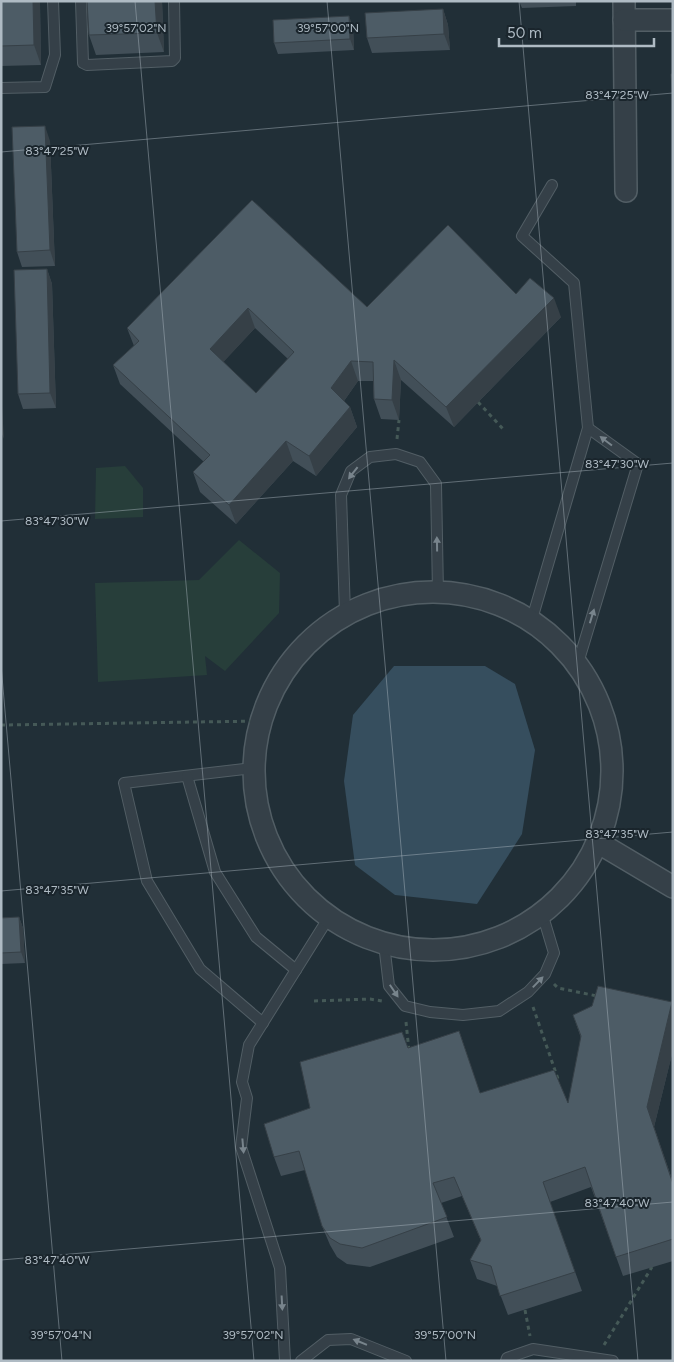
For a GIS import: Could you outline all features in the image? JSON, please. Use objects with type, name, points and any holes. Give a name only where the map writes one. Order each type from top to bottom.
[{"type":"street","points":[[626,191],[624,11],[673,20]]},
{"type":"street","points":[[405,592],[468,593],[532,620],[578,663],[606,719],[614,782],[599,843],[569,891],[520,931],[460,951],[397,949],[339,926],[293,886],[262,831],[253,768],[264,706],[297,652],[346,613],[405,592]]},
{"type":"street","points":[[599,843],[673,887]]},
{"type":"lane","points":[[1,88],[45,87],[55,55],[53,1]]},
{"type":"lane","points":[[81,1],[83,63],[87,66],[172,61],[174,58],[174,1]]},
{"type":"lane","points":[[532,620],[588,428],[574,283],[522,236],[552,186]]},
{"type":"lane","points":[[578,663],[638,464],[588,428]]},
{"type":"lane","points":[[346,613],[341,495],[351,471],[370,457],[396,454],[420,462],[436,484],[438,593]]},
{"type":"lane","points":[[253,768],[124,783],[147,882],[200,969],[263,1024]]},
{"type":"lane","points":[[187,776],[215,872],[256,937],[296,970]]},
{"type":"lane","points":[[384,944],[389,986],[405,1006],[430,1012],[463,1015],[499,1010],[528,992],[545,974],[554,953],[542,913]]},
{"type":"lane","points":[[284,1361],[280,1268],[241,1147],[247,1098],[242,1082],[249,1045],[329,917]]},
{"type":"lane","points":[[301,1361],[328,1340],[351,1339],[406,1361]]},
{"type":"lane","points":[[506,1361],[507,1358],[533,1349],[595,1360],[613,1361]]},
{"type":"path","points":[[478,402],[504,430]]},
{"type":"path","points":[[1,725],[262,721]]},
{"type":"path","points":[[545,974],[558,988],[604,997]]},
{"type":"path","points":[[528,992],[558,1081]]},
{"type":"path","points":[[314,1002],[370,999],[405,1006],[409,1051]]},
{"type":"path","points":[[595,1360],[652,1267]]},
{"type":"path","points":[[525,1310],[533,1349]]},
{"type":"green space","points":[[125,466],[143,488],[143,517],[95,519],[96,468]]},
{"type":"green space","points":[[239,540],[280,573],[279,613],[225,671],[205,656],[207,675],[98,682],[95,583],[199,580]]},
{"type":"water","points":[[394,666],[485,666],[515,684],[535,750],[522,834],[477,904],[395,895],[355,865],[344,781],[353,715]]},
{"type":"building","points":[[1,1],[33,1],[34,45],[1,46]]},
{"type":"building","points":[[87,1],[155,1],[157,33],[89,35]]},
{"type":"building","points":[[443,9],[444,34],[367,38],[365,13]]},
{"type":"building","points":[[349,16],[350,39],[274,43],[273,20]]},
{"type":"building","points":[[671,74],[673,74],[673,101]]},
{"type":"building","points":[[45,126],[50,250],[17,252],[12,127]]},
{"type":"building","points":[[252,200],[367,307],[448,225],[516,294],[530,278],[554,298],[446,407],[394,360],[392,400],[374,399],[373,362],[351,361],[331,388],[350,407],[309,456],[286,441],[229,505],[193,472],[210,455],[113,365],[139,341],[127,328]],"holes":[[[248,308],[294,352],[256,393],[210,349]]]},
{"type":"building","points":[[47,269],[50,393],[18,394],[14,270]]},
{"type":"building","points":[[19,917],[21,952],[1,953],[1,918]]},
{"type":"building","points":[[598,986],[672,1002],[647,1107],[673,1184],[673,1239],[616,1257],[585,1167],[543,1182],[575,1272],[500,1296],[491,1266],[470,1260],[481,1240],[454,1177],[433,1183],[447,1217],[362,1248],[340,1244],[330,1238],[322,1226],[299,1151],[274,1157],[264,1124],[310,1108],[300,1062],[402,1032],[408,1048],[459,1031],[480,1093],[554,1070],[568,1103],[581,1036],[573,1015],[592,1006]]}]
